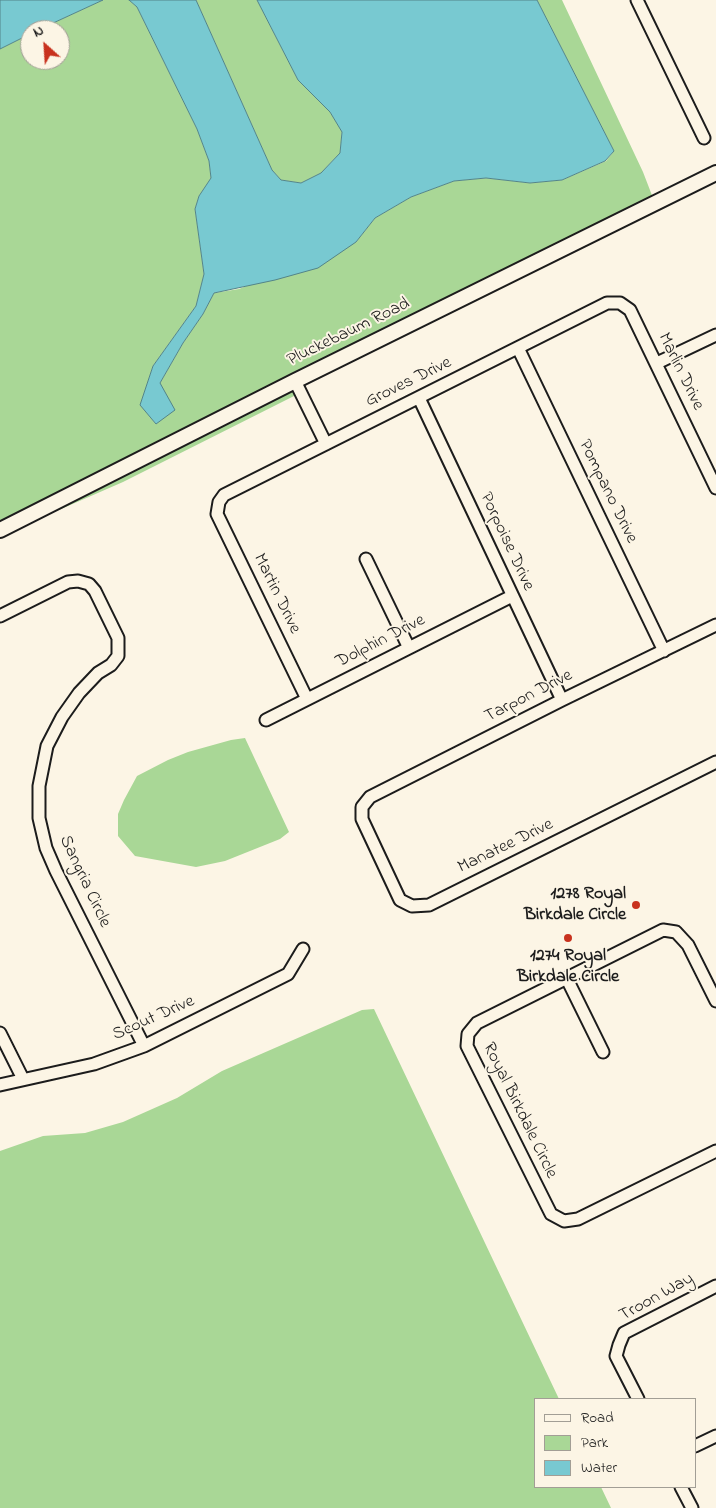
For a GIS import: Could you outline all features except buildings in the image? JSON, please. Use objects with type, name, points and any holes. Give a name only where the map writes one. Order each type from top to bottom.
[{"type":"street","points":[[637,0],[704,138]]},
{"type":"street","name":"Pluckebaum Road","points":[[0,530],[295,381],[716,173]]},
{"type":"street","name":"Groves Drive","points":[[219,502],[224,495],[607,303],[620,303]]},
{"type":"street","name":"Marlin Drive","points":[[620,303],[630,310],[716,488]]},
{"type":"street","points":[[657,364],[716,335]]},
{"type":"street","name":"Pompano Drive","points":[[518,348],[664,651]]},
{"type":"street","points":[[295,381],[326,444]]},
{"type":"street","name":"Porpoise Drive","points":[[418,398],[562,700]]},
{"type":"street","name":"Martin Drive","points":[[219,502],[217,514],[307,699]]},
{"type":"street","points":[[366,559],[409,648]]},
{"type":"street","name":"Sangria Circle","points":[[0,616],[68,582],[78,581],[89,584],[95,591],[118,638],[118,656],[111,665],[98,674],[79,692],[62,717],[47,746],[39,786],[39,818],[46,848],[56,871],[144,1046]]},
{"type":"street","name":"Dolphin Drive","points":[[266,720],[512,596]]},
{"type":"street","name":"Tarpon Drive","points":[[362,807],[370,797],[716,625]]},
{"type":"street","name":"Manatee Drive","points":[[362,807],[362,819],[400,900],[412,906],[428,904],[716,762]]},
{"type":"street","name":"Royal Birkdale Circle","points":[[716,1001],[688,945],[676,932],[663,930],[477,1023],[468,1034],[467,1046],[551,1214],[564,1220],[578,1219],[716,1152]]},
{"type":"street","name":"Scout Drive","points":[[0,1085],[94,1064],[144,1046],[288,974],[303,950]]},
{"type":"street","points":[[567,979],[603,1052]]},
{"type":"street","points":[[0,1033],[23,1079]]},
{"type":"street","name":"Troon Way","points":[[637,1398],[616,1356],[624,1333],[716,1286]]},
{"type":"street","points":[[696,1446],[716,1436]]},
{"type":"street","points":[[682,1488],[692,1508]]},
{"type":"green space","points":[[103,0],[129,0],[137,7],[197,129],[209,161],[211,178],[199,196],[195,209],[204,274],[196,306],[153,366],[141,405],[156,424],[160,383],[214,293],[239,289],[356,242],[375,218],[411,197],[454,181],[486,178],[530,183],[562,180],[606,161],[614,151],[537,0],[562,0],[643,172],[653,198],[0,523],[0,49],[20,39],[20,70],[70,70],[70,20],[60,20]]},
{"type":"green space","points":[[196,0],[257,0],[298,80],[330,112],[342,131],[340,153],[321,173],[301,183],[281,180],[272,170]]},
{"type":"green space","points":[[293,389],[296,395],[123,482],[13,530]]},
{"type":"green space","points":[[245,738],[289,832],[280,839],[225,861],[196,867],[135,856],[118,836],[118,814],[137,776],[188,752]]},
{"type":"green space","points":[[374,1009],[559,1398],[534,1398],[534,1488],[601,1488],[611,1508],[0,1508],[0,1151],[43,1136],[85,1133],[123,1122],[177,1098],[222,1071],[362,1010]]},
{"type":"water","points":[[0,0],[103,0],[60,20],[20,20],[20,39],[0,49]]},
{"type":"water","points":[[129,0],[196,0],[272,170],[281,180],[301,183],[321,173],[340,153],[342,132],[330,112],[298,80],[257,0],[537,0],[614,151],[605,161],[562,180],[530,183],[486,178],[454,181],[411,197],[375,218],[356,242],[318,268],[275,280],[214,293],[160,383],[175,410],[156,424],[140,405],[153,366],[196,306],[204,274],[195,209],[199,196],[211,178],[209,161],[197,129],[137,7]]},
{"type":"place","name":"1278 Royal Birkdale Circle","points":[[636,905]]},
{"type":"place","name":"1274 Royal Birkdale Circle","points":[[568,938]]}]
